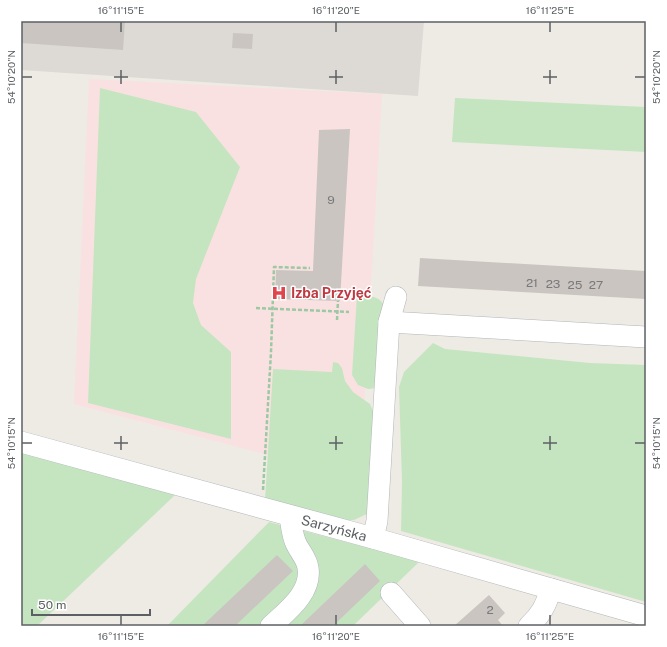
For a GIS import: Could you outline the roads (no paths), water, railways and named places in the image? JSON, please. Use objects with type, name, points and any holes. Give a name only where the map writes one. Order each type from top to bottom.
[{"type":"street","points":[[374,538],[378,521],[389,322],[396,297]]},
{"type":"street","points":[[389,322],[646,337]]},
{"type":"street","name":"Sarzyńska","points":[[21,442],[374,538],[646,616]]},
{"type":"street","points":[[270,626],[294,603],[302,591],[308,576],[308,568],[295,541],[290,516]]},
{"type":"street","points":[[528,626],[539,617],[546,605],[551,589]]},
{"type":"street","points":[[391,593],[420,626]]},
{"type":"place","name":"Izba Przyjęć","points":[[279,293]]}]
